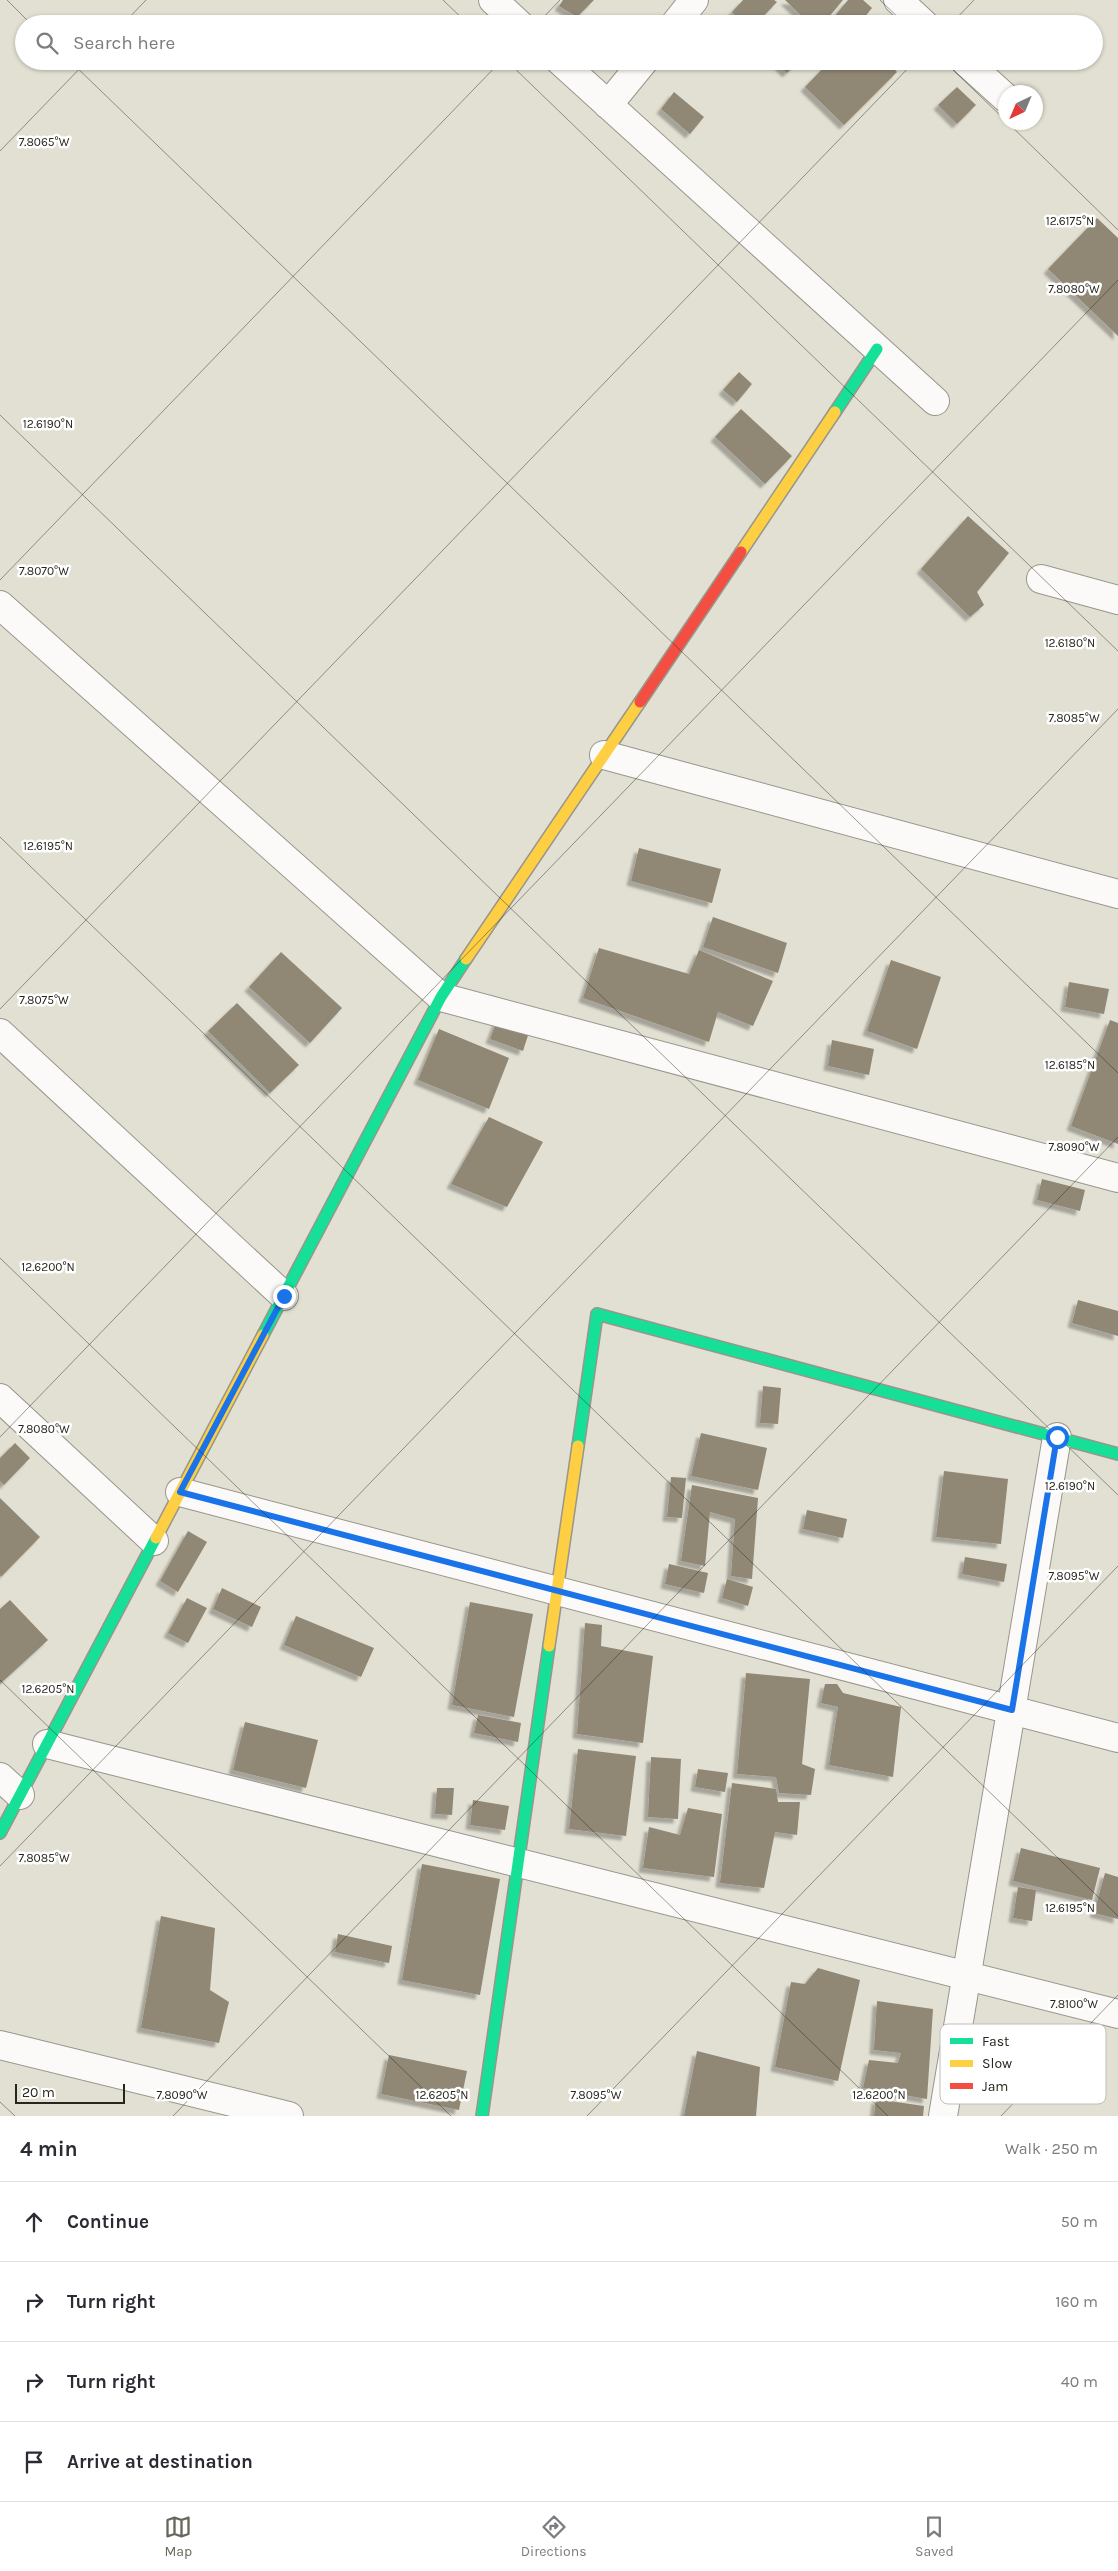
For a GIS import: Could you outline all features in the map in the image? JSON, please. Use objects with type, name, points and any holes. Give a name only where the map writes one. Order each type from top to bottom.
[{"type":"street","points":[[493,0],[509,15]]},
{"type":"street","points":[[682,15],[694,0]]},
{"type":"street","points":[[898,0],[914,15]]},
{"type":"street","points":[[570,70],[935,401]]},
{"type":"street","points":[[608,105],[637,70]]},
{"type":"street","points":[[975,70],[998,91]]},
{"type":"street","points":[[0,1832],[442,997],[877,349]]},
{"type":"street","points":[[1041,579],[1118,600]]},
{"type":"street","points":[[0,605],[442,997],[1118,1178]]},
{"type":"street","points":[[604,755],[1118,894]]},
{"type":"street","points":[[0,1033],[284,1296]]},
{"type":"street","points":[[482,2116],[597,1314],[1118,1454]]},
{"type":"street","points":[[0,1398],[154,1541]]},
{"type":"street","points":[[959,2024],[1057,1437]]},
{"type":"street","points":[[180,1492],[1118,1738]]},
{"type":"street","points":[[47,1744],[1118,2014]]},
{"type":"street","points":[[0,1777],[20,1795]]},
{"type":"street","points":[[0,2045],[289,2116]]},
{"type":"building","points":[[563,0],[594,0],[579,15],[574,15],[559,6]]},
{"type":"building","points":[[743,0],[774,0],[777,2],[765,15],[735,15],[732,12]]},
{"type":"building","points":[[785,0],[843,0],[830,15],[801,15]]},
{"type":"building","points":[[848,0],[863,0],[872,8],[866,15],[836,15]]},
{"type":"building","points":[[821,70],[895,70],[897,72],[844,125],[805,87]]},
{"type":"building","points":[[957,87],[976,105],[957,124],[938,105]]},
{"type":"building","points":[[674,92],[704,117],[690,134],[661,109]]},
{"type":"building","points":[[1097,218],[1118,238],[1118,336],[1048,269]]},
{"type":"building","points":[[739,372],[752,384],[737,402],[723,390]]},
{"type":"building","points":[[741,409],[792,456],[765,484],[715,437]]},
{"type":"building","points":[[968,516],[1009,553],[977,592],[984,605],[970,617],[921,569]]},
{"type":"building","points":[[639,848],[721,869],[712,903],[631,881]]},
{"type":"building","points":[[713,917],[787,943],[778,973],[703,947]]},
{"type":"building","points":[[599,948],[689,974],[699,950],[773,981],[753,1026],[718,1012],[709,1042],[583,998]]},
{"type":"building","points":[[281,952],[342,1008],[310,1043],[249,987]]},
{"type":"building","points":[[891,960],[941,977],[917,1049],[867,1031]]},
{"type":"building","points":[[1069,982],[1109,989],[1104,1014],[1065,1007]]},
{"type":"building","points":[[237,1003],[299,1065],[270,1093],[208,1031]]},
{"type":"building","points":[[498,1018],[530,1029],[523,1051],[490,1039]]},
{"type":"building","points":[[1110,1020],[1118,1023],[1118,1144],[1071,1126]]},
{"type":"building","points":[[439,1029],[509,1058],[489,1109],[418,1080]]},
{"type":"building","points":[[832,1040],[874,1049],[869,1075],[828,1066]]},
{"type":"building","points":[[489,1117],[543,1142],[507,1207],[451,1184]]},
{"type":"building","points":[[1042,1179],[1085,1190],[1080,1211],[1037,1200]]},
{"type":"building","points":[[1078,1300],[1118,1311],[1118,1336],[1072,1323]]},
{"type":"building","points":[[763,1386],[781,1388],[778,1424],[760,1423]]},
{"type":"building","points":[[701,1433],[767,1448],[758,1490],[691,1476]]},
{"type":"building","points":[[15,1443],[30,1458],[4,1485],[0,1481],[0,1458]]},
{"type":"building","points":[[944,1471],[1008,1479],[1001,1544],[936,1537]]},
{"type":"building","points":[[671,1477],[686,1478],[682,1518],[667,1517]]},
{"type":"building","points":[[692,1485],[758,1498],[752,1579],[731,1576],[735,1519],[710,1512],[705,1566],[681,1561]]},
{"type":"building","points":[[0,1498],[40,1537],[1,1577],[0,1575]]},
{"type":"building","points":[[807,1510],[847,1519],[843,1538],[803,1529]]},
{"type":"building","points":[[188,1531],[207,1542],[178,1592],[160,1581]]},
{"type":"building","points":[[965,1557],[1007,1564],[1004,1582],[962,1574]]},
{"type":"building","points":[[669,1564],[708,1573],[704,1593],[665,1584]]},
{"type":"building","points":[[727,1579],[753,1587],[748,1606],[722,1598]]},
{"type":"building","points":[[222,1588],[261,1607],[252,1627],[213,1609]]},
{"type":"building","points":[[187,1598],[207,1608],[188,1643],[168,1633]]},
{"type":"building","points":[[10,1600],[48,1640],[0,1684],[0,1609]]},
{"type":"building","points":[[470,1602],[533,1614],[514,1717],[452,1705]]},
{"type":"building","points":[[296,1616],[374,1648],[361,1677],[284,1645]]},
{"type":"building","points":[[585,1623],[602,1625],[601,1646],[653,1656],[643,1743],[577,1734]]},
{"type":"building","points":[[746,1673],[810,1679],[802,1764],[815,1769],[811,1795],[779,1793],[776,1777],[737,1774]]},
{"type":"building","points":[[825,1684],[837,1684],[843,1693],[901,1707],[893,1777],[829,1765],[838,1707],[821,1703]]},
{"type":"building","points":[[478,1715],[521,1723],[518,1742],[474,1733]]},
{"type":"building","points":[[245,1722],[318,1740],[306,1788],[233,1770]]},
{"type":"building","points":[[578,1749],[636,1756],[626,1836],[569,1829]]},
{"type":"building","points":[[651,1757],[681,1759],[678,1819],[648,1817]]},
{"type":"building","points":[[698,1769],[728,1773],[725,1792],[695,1787]]},
{"type":"building","points":[[732,1783],[776,1789],[778,1802],[800,1802],[797,1835],[775,1832],[764,1888],[720,1883]]},
{"type":"building","points":[[437,1788],[454,1788],[452,1815],[435,1814]]},
{"type":"building","points":[[473,1800],[509,1806],[505,1830],[470,1825]]},
{"type":"building","points":[[688,1808],[722,1814],[714,1877],[643,1868],[649,1827],[680,1835]]},
{"type":"building","points":[[1021,1848],[1100,1868],[1092,1900],[1013,1881]]},
{"type":"building","points":[[422,1864],[500,1879],[480,1995],[402,1980]]},
{"type":"building","points":[[1105,1873],[1118,1877],[1118,1919],[1094,1913]]},
{"type":"building","points":[[1018,1887],[1036,1890],[1032,1921],[1013,1918]]},
{"type":"building","points":[[161,1916],[215,1928],[210,1990],[229,2002],[219,2043],[141,2028]]},
{"type":"building","points":[[338,1934],[392,1946],[389,1963],[335,1952]]},
{"type":"building","points":[[818,1968],[860,1980],[838,2081],[775,2067],[791,1982],[805,1984]]},
{"type":"building","points":[[877,2001],[933,2009],[927,2099],[863,2088],[869,2060],[898,2063],[901,2053],[874,2050]]},
{"type":"building","points":[[697,2051],[760,2067],[756,2116],[684,2116]]},
{"type":"building","points":[[389,2055],[467,2071],[459,2110],[381,2094]]},
{"type":"building","points":[[876,2099],[924,2106],[923,2116],[874,2116]]},
{"type":"traffic: fast","points":[[835,412],[877,349]]},
{"type":"traffic: fast","points":[[263,1335],[441,997],[466,959]]},
{"type":"traffic: fast","points":[[578,1446],[597,1314],[1118,1454]]},
{"type":"traffic: fast","points":[[0,1833],[156,1538]]},
{"type":"traffic: fast","points":[[482,2116],[549,1646]]},
{"type":"traffic: slow","points":[[741,552],[835,412]]},
{"type":"traffic: slow","points":[[466,959],[640,702]]},
{"type":"traffic: slow","points":[[156,1538],[263,1335]]},
{"type":"traffic: slow","points":[[549,1646],[578,1446]]},
{"type":"traffic: jam","points":[[640,702],[741,552]]},
{"type":"route","points":[[284,1296],[180,1492],[1012,1710],[1057,1437]]}]
